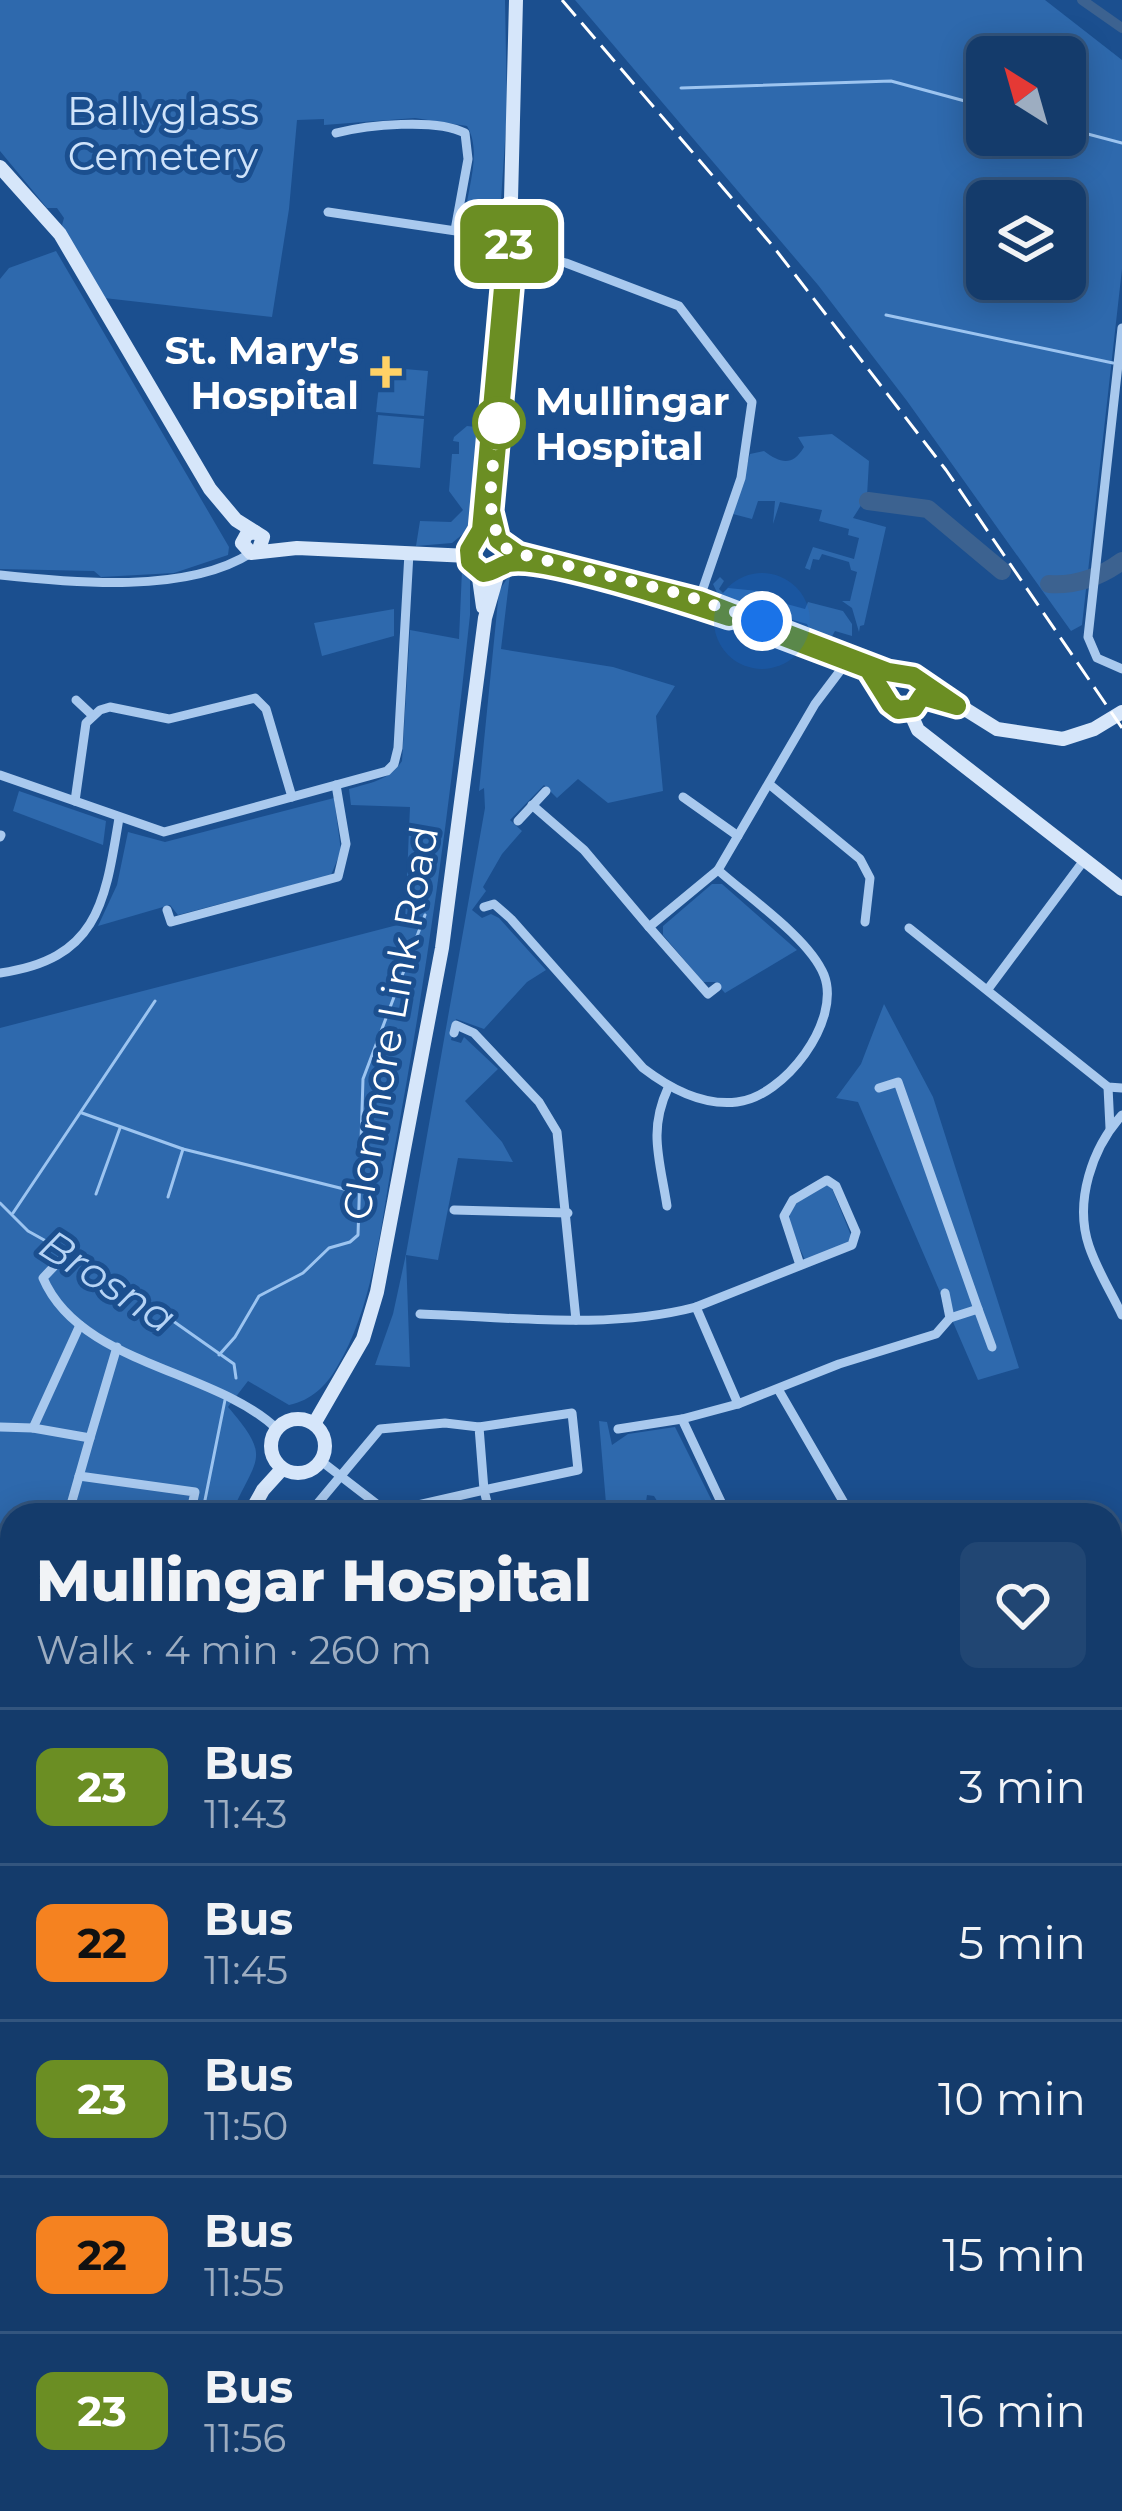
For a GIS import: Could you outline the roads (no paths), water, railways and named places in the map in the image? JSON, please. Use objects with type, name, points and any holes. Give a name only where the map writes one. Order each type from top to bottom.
[{"type":"street","points":[[500,568],[506,555],[491,511],[511,245],[515,0]]},
{"type":"street","points":[[336,133],[431,126],[465,133],[468,159],[455,230]]},
{"type":"street","points":[[0,167],[60,234],[224,508],[252,543]]},
{"type":"street","points":[[328,212],[455,230],[566,262],[680,306],[752,402],[741,478],[698,604],[849,659],[868,669],[893,708],[909,710]]},
{"type":"street","points":[[511,245],[481,530],[471,550],[478,571],[489,573],[513,563],[566,572],[729,617]]},
{"type":"street","points":[[1122,328],[1088,637],[1097,658],[1122,670]]},
{"type":"street","points":[[0,575],[97,584],[149,581],[206,571],[252,543],[409,554],[471,550],[485,536],[518,554],[698,599],[904,674],[922,689],[998,729],[1063,740],[1122,712]]},
{"type":"street","points":[[0,775],[164,832],[387,771],[396,759],[409,554]]},
{"type":"street","name":"Clonmore Link Road","points":[[314,1424],[363,1339],[377,1292],[442,948],[484,618],[500,568]]},
{"type":"street","name":"Clonmore Link Road","points":[[478,571],[484,618]]},
{"type":"street","points":[[783,629],[809,645]]},
{"type":"street","points":[[649,927],[718,870],[815,704],[849,659]]},
{"type":"street","points":[[885,694],[890,680],[904,674]]},
{"type":"street","points":[[909,710],[922,689]]},
{"type":"street","points":[[75,801],[86,724],[92,715],[110,707],[169,719],[255,698],[266,709],[292,797]]},
{"type":"street","points":[[76,700],[92,715]]},
{"type":"street","points":[[909,710],[918,730],[1122,889]]},
{"type":"street","points":[[769,784],[860,860],[870,878],[866,922]]},
{"type":"street","points":[[167,910],[171,922],[338,877],[346,844],[336,785]]},
{"type":"street","points":[[518,821],[546,791]]},
{"type":"street","points":[[683,797],[738,836]]},
{"type":"street","points":[[532,806],[584,850],[707,994],[717,988]]},
{"type":"street","points":[[0,973],[59,957],[81,938],[108,882],[119,818]]},
{"type":"street","points":[[988,989],[1086,858]]},
{"type":"street","points":[[484,907],[494,904],[511,919],[643,1067],[668,1088],[726,1101],[758,1095],[796,1064],[824,1020],[828,988],[814,958],[718,870]]},
{"type":"street","points":[[909,928],[1108,1087],[1122,1088]]},
{"type":"street","points":[[454,1033],[456,1025],[474,1033],[549,1115],[562,1151],[576,1320]]},
{"type":"street","points":[[879,1088],[898,1082],[992,1348]]},
{"type":"street","points":[[1108,1087],[1110,1128]]},
{"type":"street","points":[[667,1206],[654,1132],[668,1088]]},
{"type":"street","points":[[1122,1115],[1089,1169],[1083,1221],[1089,1246],[1122,1315]]},
{"type":"street","points":[[420,1314],[576,1320],[696,1307],[848,1248],[856,1232],[836,1186],[827,1180],[793,1200],[784,1216],[800,1265]]},
{"type":"street","points":[[454,1210],[568,1213]]},
{"type":"street","points":[[60,1260],[43,1278],[80,1324],[117,1347],[258,1411],[277,1429]]},
{"type":"street","points":[[945,1293],[950,1318]]},
{"type":"street","points":[[696,1307],[738,1403]]},
{"type":"street","points":[[618,1430],[738,1403],[936,1334],[950,1318],[978,1309]]},
{"type":"street","points":[[33,1428],[80,1324]]},
{"type":"street","points":[[71,1503],[117,1347]]},
{"type":"street","points":[[778,1389],[844,1503]]},
{"type":"street","points":[[314,1503],[330,1469],[380,1429],[445,1423],[479,1427],[572,1413],[578,1470]]},
{"type":"street","points":[[682,1419],[721,1503]]},
{"type":"street","points":[[330,1469],[299,1474],[282,1469],[270,1445],[277,1429],[291,1420],[314,1424],[324,1437],[330,1469],[376,1503]]},
{"type":"street","points":[[0,1427],[90,1438]]},
{"type":"street","points":[[479,1427],[487,1503]]},
{"type":"street","points":[[427,1503],[595,1468]]},
{"type":"street","points":[[255,1503],[282,1469]]},
{"type":"street","points":[[79,1476],[195,1492],[193,1503]]},
{"type":"waterway","points":[[1082,0],[1122,28]]},
{"type":"waterway","points":[[681,88],[891,81],[966,101]]},
{"type":"waterway","points":[[1086,134],[1122,143]]},
{"type":"waterway","points":[[886,315],[1113,363]]},
{"type":"waterway","name":"Brosna","points":[[868,501],[928,509],[1002,571]]},
{"type":"waterway","name":"Brosna","points":[[1049,584],[1088,579],[1122,561]]},
{"type":"waterway","points":[[219,1355],[259,1296],[303,1273],[329,1248],[358,1235],[363,1079],[425,915]]},
{"type":"waterway","points":[[13,1213],[155,1001]]},
{"type":"waterway","points":[[82,1113],[183,1149],[356,1192]]},
{"type":"waterway","points":[[96,1194],[120,1128]]},
{"type":"waterway","points":[[168,1197],[183,1149]]},
{"type":"waterway","name":"Brosna","points":[[0,1203],[28,1231],[112,1278],[234,1364],[236,1378]]},
{"type":"waterway","points":[[204,1503],[225,1400]]},
{"type":"railway","points":[[562,0],[772,245],[946,470],[1122,728]]},
{"type":"place","name":"St. Mary's Hospital","points":[[386,372]]},
{"type":"place","name":"Mullingar Hospital","points":[[499,423]]},
{"type":"park label","name":"Ballyglass Cemetery","points":[[163,134]]}]
